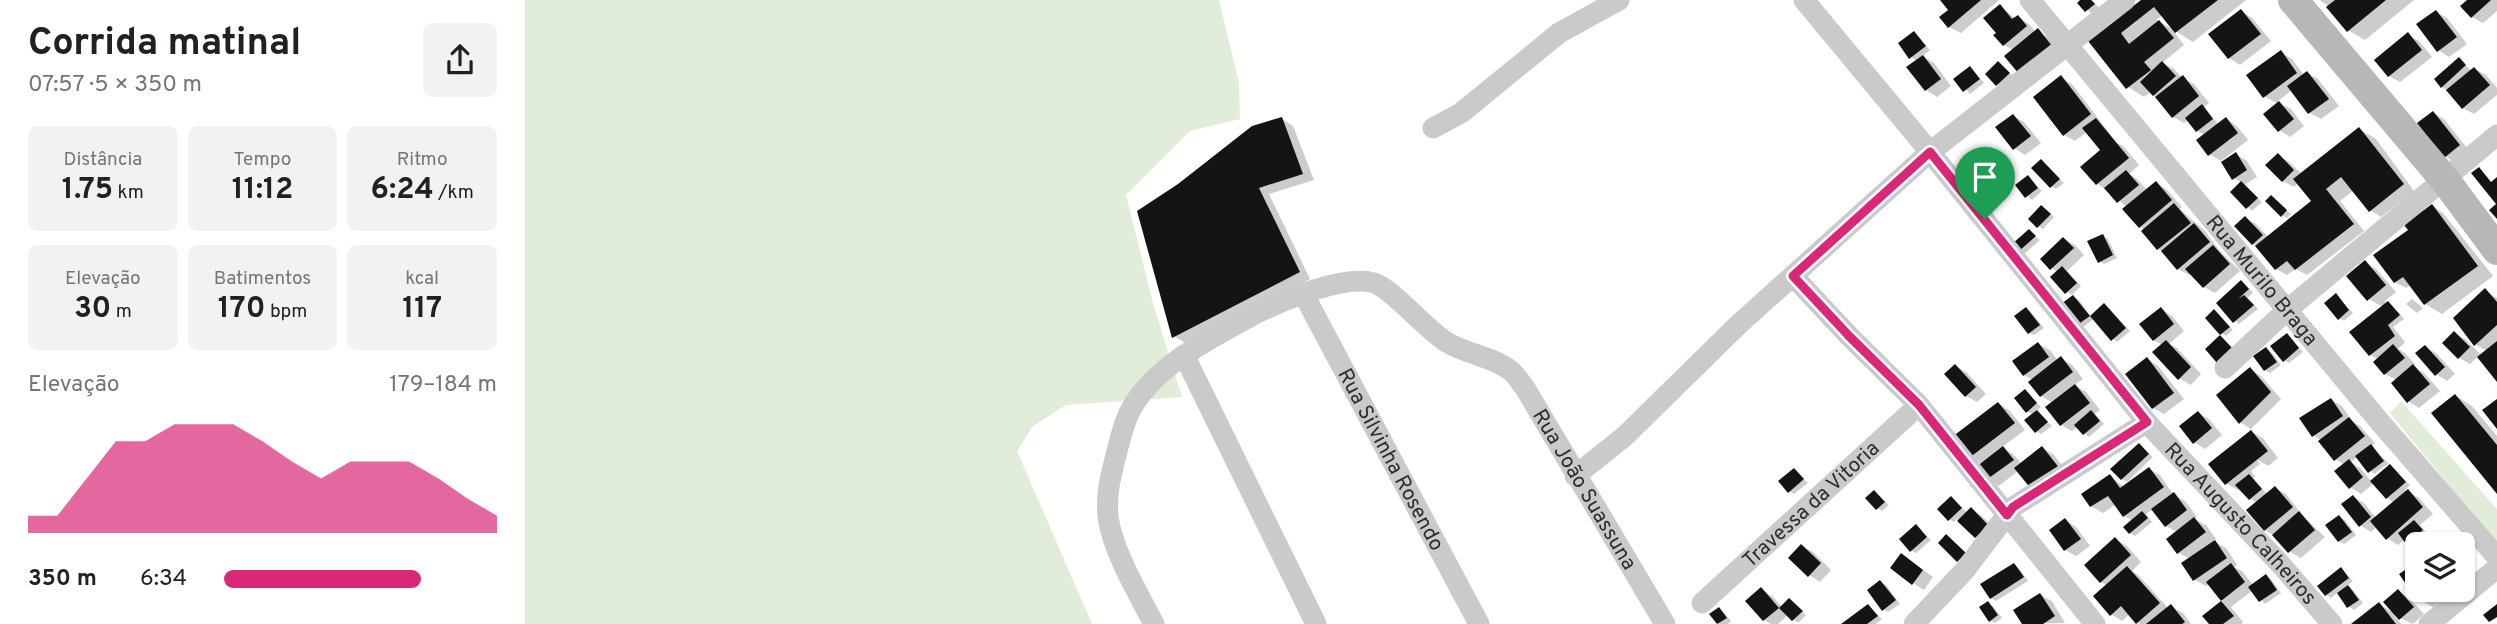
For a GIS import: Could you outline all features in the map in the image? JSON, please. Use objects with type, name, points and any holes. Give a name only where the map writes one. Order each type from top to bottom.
[{"type":"main road","points":[[2294,0],[2445,180],[2497,250]]},
{"type":"street","points":[[1433,128],[1461,113],[1559,33],[1619,0]]},
{"type":"street","name":"Rua Augusto Calheiros","points":[[1804,0],[2147,422],[2283,567],[2332,624]]},
{"type":"street","name":"Rua Murilo Braga","points":[[2030,0],[2287,310],[2497,557]]},
{"type":"street","points":[[1575,475],[1652,411],[1737,326],[1930,152],[2125,0]]},
{"type":"street","points":[[2225,368],[2287,310],[2497,135]]},
{"type":"street","points":[[1793,276],[1919,405],[2095,624]]},
{"type":"street","name":"Rua João Suassuna","points":[[1154,624],[1116,545],[1108,518],[1107,489],[1130,412],[1147,386],[1184,355],[1271,307],[1329,285],[1355,280],[1375,283],[1387,290],[1426,328],[1449,343],[1511,371],[1525,388],[1665,624]]},
{"type":"street","name":"Rua Silvinha Rosendo","points":[[1304,295],[1479,624]]},
{"type":"street","points":[[1184,355],[1316,624]]},
{"type":"street","name":"Travessa da Vitoria","points":[[1702,603],[1919,405]]},
{"type":"street","points":[[1915,624],[1965,570],[2013,507],[2147,422]]},
{"type":"street","points":[[2429,624],[2497,568]]},
{"type":"green space","points":[[525,0],[1219,0],[1239,83],[1240,119],[1190,131],[1126,195],[1153,303],[1182,397],[1066,405],[1033,426],[1017,451],[1092,624],[525,624]]},
{"type":"green space","points":[[2401,401],[2497,509],[2497,544],[2390,413]]},
{"type":"building","points":[[1940,0],[1981,0],[1948,28],[1939,17],[1948,10]]},
{"type":"building","points":[[2080,0],[2091,0],[2095,4],[2085,12],[2077,3]]},
{"type":"building","points":[[2141,0],[2218,0],[2175,33],[2154,7],[2121,33],[2129,44],[2159,20],[2174,38],[2144,62],[2151,70],[2126,89],[2088,41]]},
{"type":"building","points":[[2335,0],[2386,0],[2347,32],[2326,7]]},
{"type":"building","points":[[2467,0],[2491,0],[2471,18],[2460,6]]},
{"type":"building","points":[[2000,4],[2012,19],[2018,15],[2027,26],[2003,46],[1983,18]]},
{"type":"building","points":[[2241,9],[2261,34],[2228,59],[2208,34]]},
{"type":"building","points":[[2436,10],[2457,37],[2437,52],[2416,24]]},
{"type":"building","points":[[2038,28],[2052,46],[2019,74],[2004,56]]},
{"type":"building","points":[[1914,31],[1926,46],[1909,59],[1898,43]]},
{"type":"building","points":[[2408,32],[2422,50],[2388,77],[2374,60]]},
{"type":"building","points":[[2281,50],[2297,73],[2263,98],[2246,75]]},
{"type":"building","points":[[1923,55],[1941,79],[1925,91],[1906,67]]},
{"type":"building","points":[[2459,57],[2466,65],[2441,88],[2434,79]]},
{"type":"building","points":[[1998,61],[2010,73],[1996,86],[1985,74]]},
{"type":"building","points":[[2162,61],[2176,76],[2153,96],[2140,82]]},
{"type":"building","points":[[1970,66],[1980,79],[1963,92],[1953,79]]},
{"type":"building","points":[[2474,67],[2490,85],[2462,109],[2446,90]]},
{"type":"building","points":[[2307,71],[2329,99],[2308,114],[2287,86]]},
{"type":"building","points":[[2061,75],[2091,114],[2063,136],[2033,97]]},
{"type":"building","points":[[2183,75],[2199,96],[2172,118],[2155,97]]},
{"type":"building","points":[[2279,101],[2294,119],[2278,132],[2263,114]]},
{"type":"building","points":[[2202,104],[2213,119],[2196,132],[2185,118]]},
{"type":"building","points":[[2433,111],[2460,145],[2444,158],[2417,123]]},
{"type":"building","points":[[2013,114],[2031,136],[2013,150],[1995,127]]},
{"type":"building","points":[[1282,117],[1303,174],[1259,188],[1300,272],[1172,338],[1137,211],[1178,184],[1252,126]]},
{"type":"building","points":[[2226,117],[2238,133],[2208,156],[2196,140]]},
{"type":"building","points":[[2096,118],[2129,158],[2096,185],[2080,167],[2100,150],[2082,128]]},
{"type":"building","points":[[2359,127],[2404,184],[2369,212],[2341,177],[2326,189],[2354,224],[2295,270],[2287,261],[2275,270],[2255,246],[2311,201],[2293,179]]},
{"type":"building","points":[[2236,152],[2247,170],[2232,180],[2221,162]]},
{"type":"building","points":[[2278,153],[2294,170],[2282,182],[2265,165]]},
{"type":"building","points":[[2041,159],[2060,179],[2050,188],[2031,168]]},
{"type":"building","points":[[1980,160],[1999,182],[1988,192],[1968,171]]},
{"type":"building","points":[[2479,167],[2491,182],[2497,177],[2497,219],[2489,210],[2496,204],[2471,173]]},
{"type":"building","points":[[2126,170],[2139,185],[2117,203],[2104,188]]},
{"type":"building","points":[[2028,175],[2038,188],[2025,198],[2015,185]]},
{"type":"building","points":[[2156,181],[2172,200],[2139,228],[2122,209]]},
{"type":"building","points":[[2241,181],[2258,198],[2246,209],[2230,192]]},
{"type":"building","points":[[2271,195],[2287,210],[2281,217],[2265,201]]},
{"type":"building","points":[[2174,203],[2191,223],[2157,250],[2141,231]]},
{"type":"building","points":[[2432,204],[2478,266],[2424,305],[2403,277],[2394,283],[2373,255],[2408,230],[2404,225]]},
{"type":"building","points":[[2041,205],[2051,214],[2037,228],[2028,219]]},
{"type":"building","points":[[2245,216],[2263,235],[2252,245],[2234,226]]},
{"type":"building","points":[[2194,223],[2210,242],[2177,270],[2161,251]]},
{"type":"building","points":[[2029,229],[2036,236],[2018,252],[2012,244]]},
{"type":"building","points":[[2103,234],[2113,255],[2098,263],[2087,241]]},
{"type":"building","points":[[2063,237],[2074,248],[2050,270],[2040,259]]},
{"type":"building","points":[[2213,245],[2230,264],[2203,288],[2185,269]]},
{"type":"building","points":[[2365,260],[2386,285],[2367,301],[2346,276]]},
{"type":"building","points":[[2062,266],[2077,283],[2065,294],[2050,277]]},
{"type":"building","points":[[2241,280],[2249,289],[2238,299],[2244,295],[2254,305],[2233,323],[2216,303]]},
{"type":"building","points":[[2485,288],[2497,302],[2497,325],[2474,346],[2453,318]]},
{"type":"building","points":[[2336,293],[2349,310],[2338,320],[2324,303]]},
{"type":"building","points":[[2073,295],[2090,316],[2077,325],[2061,304]]},
{"type":"building","points":[[2388,301],[2400,315],[2388,325],[2395,336],[2369,356],[2349,332]]},
{"type":"building","points":[[2104,303],[2126,328],[2111,341],[2090,316]]},
{"type":"building","points":[[2026,307],[2040,325],[2028,334],[2014,316]]},
{"type":"building","points":[[2161,307],[2174,324],[2153,341],[2139,324]]},
{"type":"building","points":[[2214,309],[2230,327],[2220,335],[2205,318]]},
{"type":"building","points":[[2454,331],[2470,347],[2458,359],[2442,343]]},
{"type":"building","points":[[2287,333],[2299,348],[2283,362],[2270,346]]},
{"type":"building","points":[[2220,335],[2233,349],[2217,363],[2205,349]]},
{"type":"building","points":[[2166,340],[2191,367],[2178,380],[2152,352]]},
{"type":"building","points":[[2497,341],[2497,382],[2477,357]]},
{"type":"building","points":[[2038,342],[2049,357],[2023,376],[2012,361]]},
{"type":"building","points":[[2393,344],[2405,358],[2384,375],[2373,362]]},
{"type":"building","points":[[2425,345],[2445,367],[2435,376],[2415,353]]},
{"type":"building","points":[[2266,347],[2277,362],[2264,371],[2253,356]]},
{"type":"building","points":[[2061,356],[2073,372],[2040,397],[2028,382]]},
{"type":"building","points":[[2147,357],[2174,393],[2152,409],[2125,374]]},
{"type":"building","points":[[1955,364],[1976,387],[1965,397],[1944,374]]},
{"type":"building","points":[[2413,364],[2430,384],[2407,403],[2391,383]]},
{"type":"building","points":[[2250,367],[2271,392],[2239,424],[2216,395]]},
{"type":"building","points":[[2075,384],[2090,403],[2060,426],[2045,407]]},
{"type":"building","points":[[2025,389],[2037,403],[2026,413],[2014,398]]},
{"type":"building","points":[[2455,394],[2497,445],[2497,494],[2431,413]]},
{"type":"building","points":[[2331,398],[2343,416],[2312,437],[2299,418]]},
{"type":"building","points":[[2497,399],[2497,429],[2482,410]]},
{"type":"building","points":[[1998,402],[2015,423],[1969,458],[1952,437]]},
{"type":"building","points":[[2037,410],[2048,422],[2035,433],[2024,420]]},
{"type":"building","points":[[2091,410],[2100,421],[2083,435],[2074,425]]},
{"type":"building","points":[[2198,411],[2212,428],[2193,444],[2179,426]]},
{"type":"building","points":[[2349,417],[2365,436],[2334,461],[2318,441]]},
{"type":"building","points":[[2251,430],[2268,451],[2225,485],[2208,464]]},
{"type":"building","points":[[2139,443],[2149,454],[2121,480],[2110,469]]},
{"type":"building","points":[[2371,444],[2384,461],[2368,473],[2355,456]]},
{"type":"building","points":[[2003,446],[2014,460],[1986,480],[1976,467]]},
{"type":"building","points":[[2042,446],[2060,469],[2032,490],[2014,468]]},
{"type":"building","points":[[2349,459],[2363,477],[2349,489],[2334,471]]},
{"type":"building","points":[[2390,464],[2406,482],[2386,499],[2370,481]]},
{"type":"building","points":[[2149,467],[2164,487],[2123,517],[2108,496],[2090,507],[2081,494],[2110,474],[2120,488]]},
{"type":"building","points":[[1794,468],[1804,479],[1788,493],[1778,481]]},
{"type":"building","points":[[2249,474],[2262,489],[2249,500],[2235,485]]},
{"type":"building","points":[[2275,486],[2293,507],[2264,531],[2246,510]]},
{"type":"building","points":[[2408,489],[2423,507],[2386,540],[2370,521]]},
{"type":"building","points":[[1874,490],[1885,502],[1876,510],[1865,498]]},
{"type":"building","points":[[2174,492],[2187,510],[2165,527],[2151,509]]},
{"type":"building","points":[[2353,495],[2371,517],[2359,527],[2341,504]]},
{"type":"building","points":[[1951,496],[1962,508],[1948,521],[1937,509]]},
{"type":"building","points":[[1971,507],[1988,525],[1975,538],[1957,521]]},
{"type":"building","points":[[2142,511],[2148,518],[2129,534],[2123,527]]},
{"type":"building","points":[[2299,511],[2315,530],[2288,553],[2272,535]]},
{"type":"building","points":[[2339,515],[2352,532],[2338,542],[2325,525]]},
{"type":"building","points":[[2194,517],[2206,532],[2177,554],[2166,539]]},
{"type":"building","points":[[2065,518],[2081,539],[2064,551],[2049,530]]},
{"type":"building","points":[[2414,520],[2423,530],[2405,532],[2405,543],[2398,533]]},
{"type":"building","points":[[1916,524],[1927,537],[1910,552],[1899,539]]},
{"type":"building","points":[[1946,534],[1966,553],[1957,562],[1938,543]]},
{"type":"building","points":[[2115,537],[2131,555],[2100,583],[2084,565]]},
{"type":"building","points":[[2215,540],[2227,558],[2193,581],[2181,563]]},
{"type":"building","points":[[1801,544],[1821,563],[1808,577],[1788,558]]},
{"type":"building","points":[[1901,553],[1923,570],[1912,585],[1890,568]]},
{"type":"building","points":[[2014,563],[2024,577],[1990,599],[1980,584]]},
{"type":"building","points":[[2231,563],[2245,582],[2221,601],[2206,582]]},
{"type":"building","points":[[2127,566],[2160,603],[2136,624],[2121,606],[2110,616],[2093,596]]},
{"type":"building","points":[[2341,567],[2349,578],[2325,596],[2317,586]]},
{"type":"building","points":[[2405,570],[2405,583],[2399,574]]},
{"type":"building","points":[[2266,574],[2277,590],[2259,602],[2248,587]]},
{"type":"building","points":[[1880,580],[1896,600],[1882,611],[1867,590]]},
{"type":"building","points":[[2348,585],[2359,600],[2347,608],[2337,593]]},
{"type":"building","points":[[1761,587],[1779,608],[1763,621],[1745,601]]},
{"type":"building","points":[[2398,589],[2405,597],[2405,602],[2410,602],[2414,607],[2399,620],[2383,602]]},
{"type":"building","points":[[2040,593],[2055,616],[2043,624],[2022,624],[2013,610]]},
{"type":"building","points":[[1789,598],[1803,611],[1792,621],[1779,608]]},
{"type":"building","points":[[1988,601],[1998,615],[1989,622],[1979,607]]},
{"type":"building","points":[[2221,601],[2234,616],[2223,624],[2209,624],[2202,616]]},
{"type":"building","points":[[2379,602],[2396,624],[2351,624]]},
{"type":"building","points":[[1868,604],[1878,616],[1867,624],[1841,624]]},
{"type":"building","points":[[2171,604],[2185,622],[2146,624]]},
{"type":"building","points":[[2497,604],[2497,617],[2489,622],[2483,615]]},
{"type":"building","points":[[1719,607],[1727,618],[1717,624],[1709,614]]},
{"type":"route","points":[[1930,152],[1985,219],[2147,422],[2013,507],[2007,515],[1919,405],[1793,276],[1930,152]]}]
